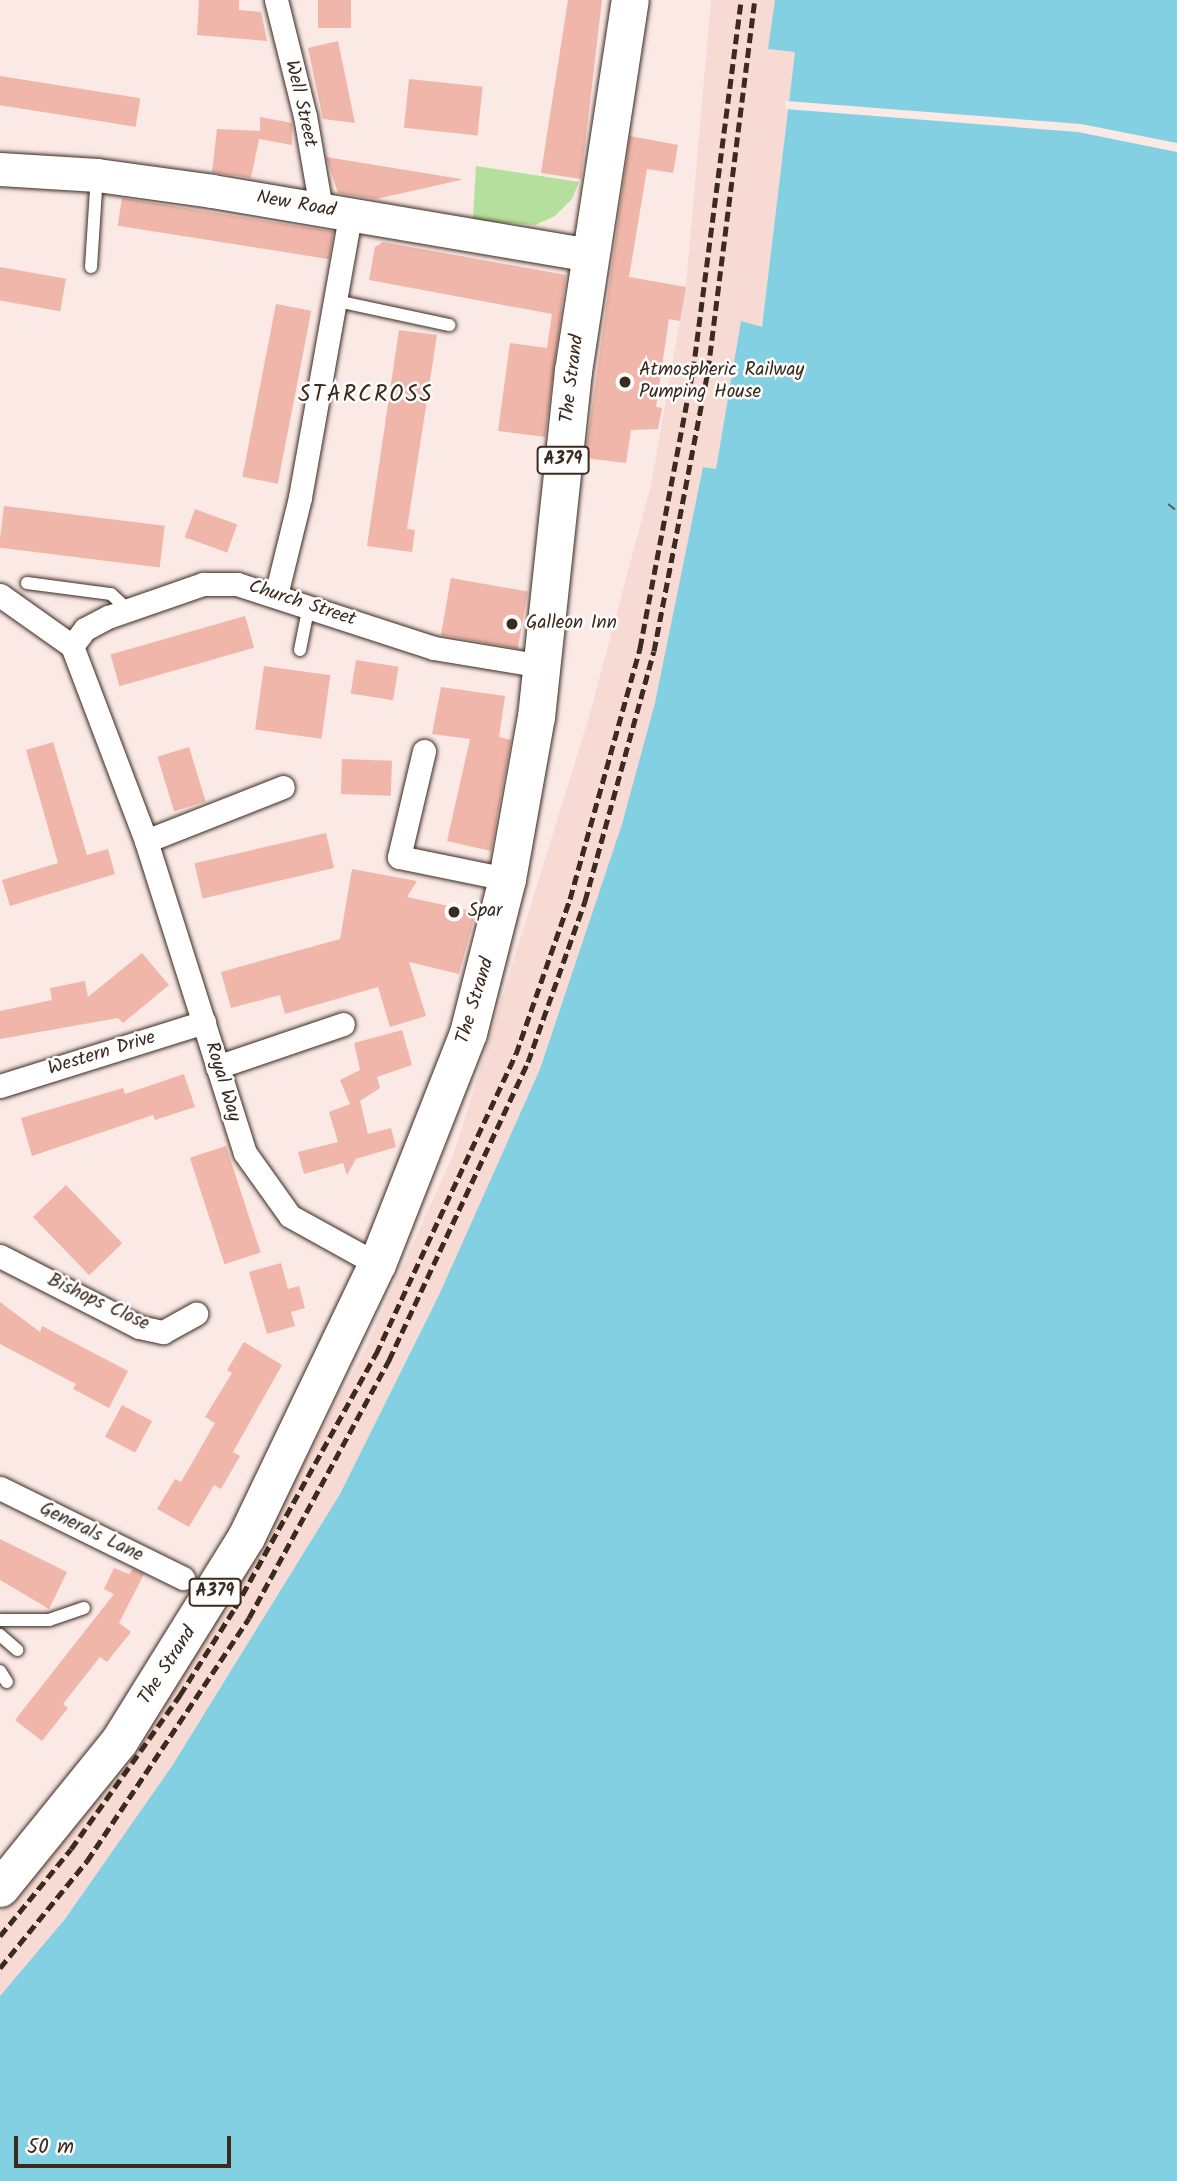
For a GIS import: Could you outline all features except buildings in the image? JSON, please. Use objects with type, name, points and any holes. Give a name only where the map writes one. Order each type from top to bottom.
[{"type":"main road","name":"The Strand","points":[[0,1888],[119,1741],[212,1597],[246,1537],[377,1264],[468,1033],[507,878],[543,666],[565,444],[589,255],[630,0]]},
{"type":"street","name":"Well Street","points":[[276,0],[305,116],[335,212],[337,301],[276,595]]},
{"type":"street","name":"New Road","points":[[0,169],[97,175],[589,255]]},
{"type":"street","name":"Church Street","points":[[72,646],[85,629],[128,610],[203,584],[237,584],[309,605],[434,648],[543,666]]},
{"type":"street","points":[[0,595],[72,646]]},
{"type":"street","name":"Royal Way","points":[[72,646],[146,841],[245,1153],[279,1205],[316,1233],[377,1264]]},
{"type":"street","points":[[424,751],[399,857],[507,878]]},
{"type":"street","points":[[146,841],[282,787]]},
{"type":"street","name":"Western Drive","points":[[0,1086],[204,1022]]},
{"type":"street","points":[[216,1067],[343,1024]]},
{"type":"street","name":"Bishops Close","points":[[0,1255],[139,1328],[163,1332],[196,1314]]},
{"type":"street","name":"Generals Lane","points":[[0,1488],[183,1578]]},
{"type":"lane","points":[[91,267],[97,175]]},
{"type":"lane","points":[[337,301],[449,325]]},
{"type":"lane","points":[[27,583],[111,594],[128,610]]},
{"type":"lane","points":[[300,650],[309,605]]},
{"type":"lane","points":[[0,1620],[49,1620],[84,1608]]},
{"type":"lane","points":[[0,1635],[17,1650]]},
{"type":"shaded area","points":[[711,0],[775,0],[769,49],[795,52],[762,328],[741,322],[716,469],[704,467],[656,705],[622,824],[540,1069],[439,1295],[340,1494],[172,1766],[65,1919],[0,1996],[0,1913],[170,1687],[297,1477],[364,1352],[454,1153],[590,714],[651,485],[686,286]]},
{"type":"green space","points":[[476,166],[579,182],[572,199],[555,216],[535,225],[473,220]]},
{"type":"water","points":[[775,0],[1177,0],[1177,2181],[0,2181],[0,1996],[65,1919],[172,1766],[340,1494],[439,1295],[540,1069],[622,824],[655,703],[703,467],[716,469],[741,321],[762,327],[795,52],[768,49]]},
{"type":"pier","points":[[786,101],[1081,124],[1177,143],[1177,152],[1078,132],[785,109]]},
{"type":"ferry route","points":[[1168,504],[1177,511]]},
{"type":"railway","points":[[0,1936],[71,1849],[180,1695],[235,1608],[376,1354],[516,1054],[570,899],[640,648],[693,371],[741,0]]},
{"type":"railway","points":[[0,1968],[87,1861],[249,1618],[389,1360],[528,1062],[585,901],[654,651],[708,370],[755,0]]},
{"type":"place","name":"Atmospheric Railway Pumping House","points":[[625,382]]},
{"type":"place","name":"Galleon Inn","points":[[512,624]]},
{"type":"place","name":"Spar","points":[[454,912]]},
{"type":"district","name":"STARCROSS","points":[[366,395]]}]
